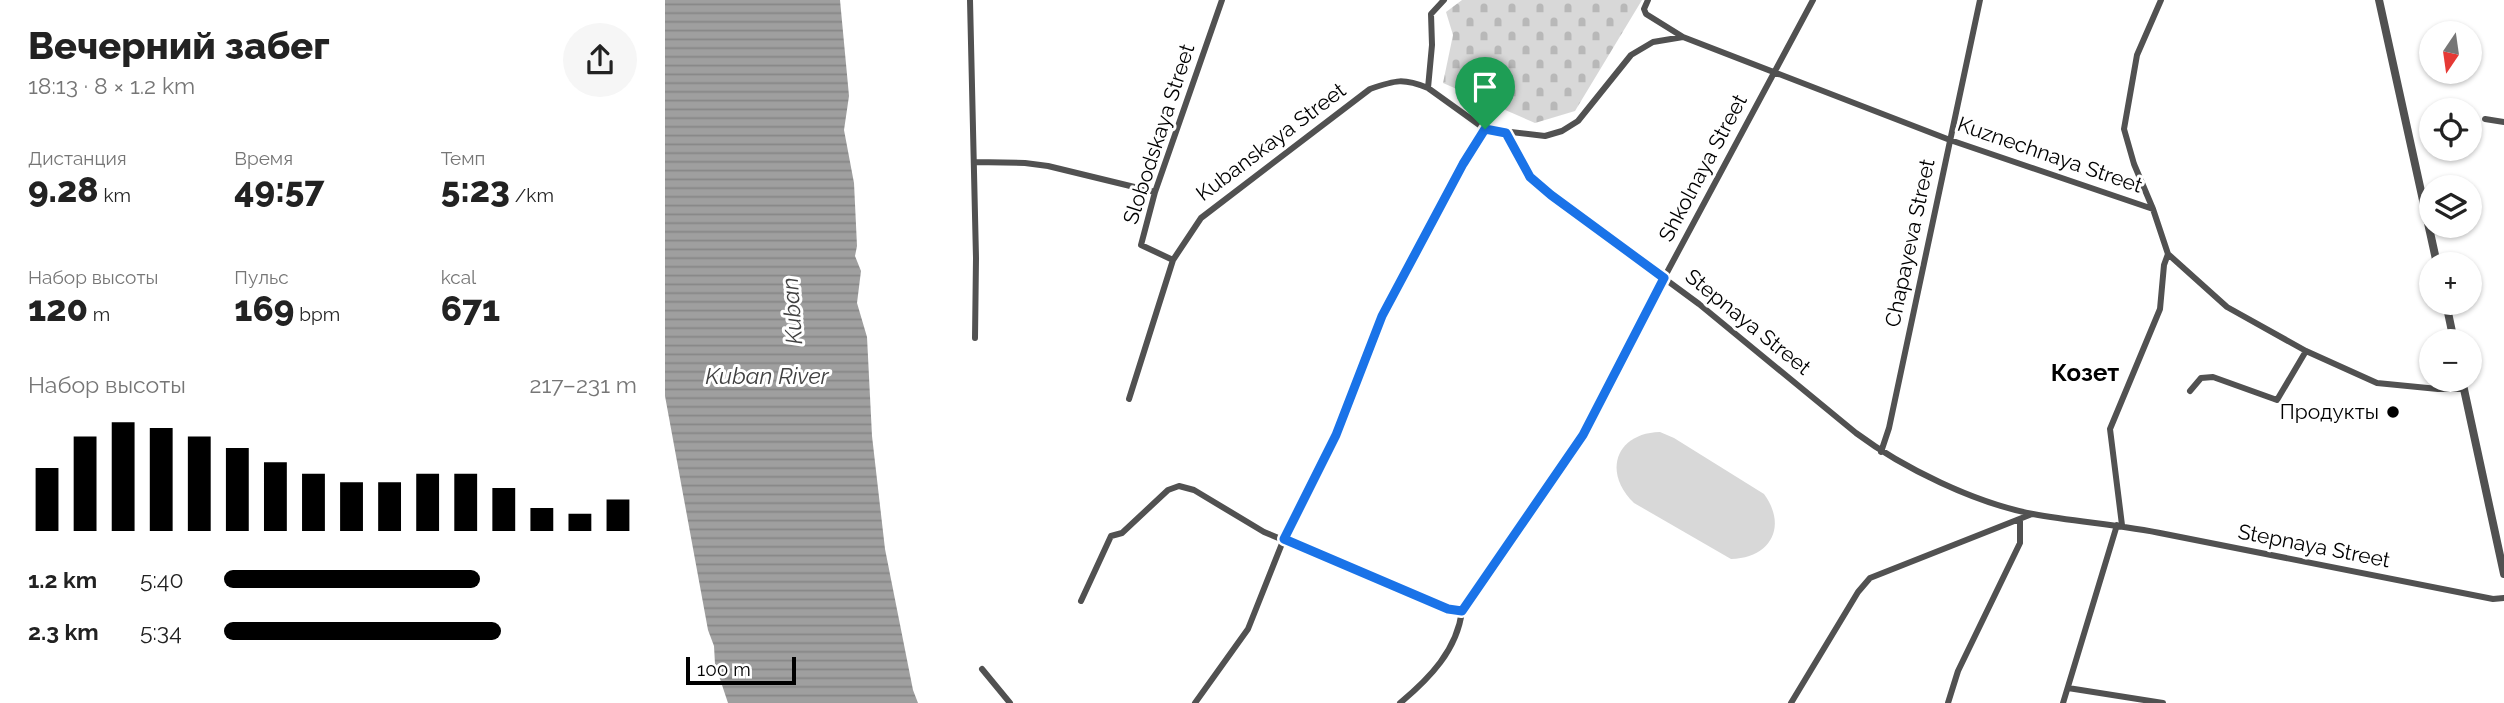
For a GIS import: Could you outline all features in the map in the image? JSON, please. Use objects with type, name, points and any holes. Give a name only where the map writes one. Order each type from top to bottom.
[{"type":"street","points":[[970,0],[975,338]]},
{"type":"street","name":"Slobodskaya Street","points":[[1173,260],[1141,245],[1155,192],[1222,0]]},
{"type":"street","points":[[1444,0],[1431,14],[1429,88],[1485,129],[1506,133],[1545,136],[1562,131],[1578,121],[1631,55],[1653,42],[1683,37]]},
{"type":"street","name":"Kuznechnaya Street","points":[[1648,0],[1644,9],[1646,14],[1683,37],[1950,140],[2153,209],[2168,254],[2227,307],[2306,351],[2377,383],[2419,387]]},
{"type":"street","name":"Shkolnaya Street","points":[[1400,703],[1431,676],[1453,644],[1461,624],[1462,611],[1583,435],[1813,0]]},
{"type":"street","name":"Chapayeva Street","points":[[1881,452],[1889,428],[1980,0]]},
{"type":"street","points":[[2153,209],[2134,164],[2124,129],[2137,55],[2161,0]]},
{"type":"street","points":[[2379,0],[2434,252]]},
{"type":"street","name":"Kubanskaya Street","points":[[1129,399],[1173,260],[1201,218],[1370,89],[1397,80],[1408,80],[1429,88]]},
{"type":"street","points":[[2485,119],[2504,122]]},
{"type":"street","points":[[1195,703],[1248,629],[1284,539],[1336,435],[1382,316],[1463,164],[1485,129]]},
{"type":"street","name":"Stepnaya Street","points":[[1506,133],[1530,177],[1551,195],[1664,278],[1881,452],[1928,477],[1968,494],[2032,514],[2120,525],[2493,599],[2504,598]]},
{"type":"street","points":[[974,162],[1048,166],[1155,192]]},
{"type":"street","points":[[2063,703],[2120,525],[2110,429],[2160,309],[2164,265],[2168,254]]},
{"type":"street","points":[[2190,391],[2201,377],[2213,377],[2277,400],[2306,351]]},
{"type":"street","points":[[2465,392],[2504,574]]},
{"type":"street","points":[[1081,601],[1111,536],[1122,533],[1168,490],[1179,486],[1194,490],[1264,532],[1448,609],[1462,611]]},
{"type":"street","points":[[1791,703],[1870,578],[2032,514]]},
{"type":"street","points":[[1948,703],[1958,671],[2021,543],[2020,519]]},
{"type":"street","points":[[982,669],[1010,703]]},
{"type":"street","points":[[2068,688],[2162,703]]},
{"type":"green space","points":[[1462,0],[1642,0],[1575,111],[1535,123],[1443,83],[1453,35],[1446,12]]},
{"type":"green space","points":[[1660,432],[1764,494],[1774,518],[1774,529],[1765,547],[1745,557],[1731,559],[1634,503],[1618,479],[1619,456],[1633,439]]},
{"type":"water","name":"Kuban River","points":[[665,0],[840,0],[849,96],[844,130],[854,183],[857,246],[855,256],[861,271],[857,303],[867,337],[872,436],[885,549],[913,690],[918,703],[728,703],[715,664],[714,646],[708,630],[665,396]]},
{"type":"place","name":"Продукты","points":[[2393,412]]},
{"type":"district","name":"Козет","points":[[2085,373]]},
{"type":"route","points":[[1485,129],[1506,133],[1530,177],[1664,278],[1583,435],[1462,611],[1448,609],[1284,539],[1336,435],[1382,316],[1463,164],[1485,129]]},
{"type":"water label","name":"Kuban","points":[[792,311]]}]
